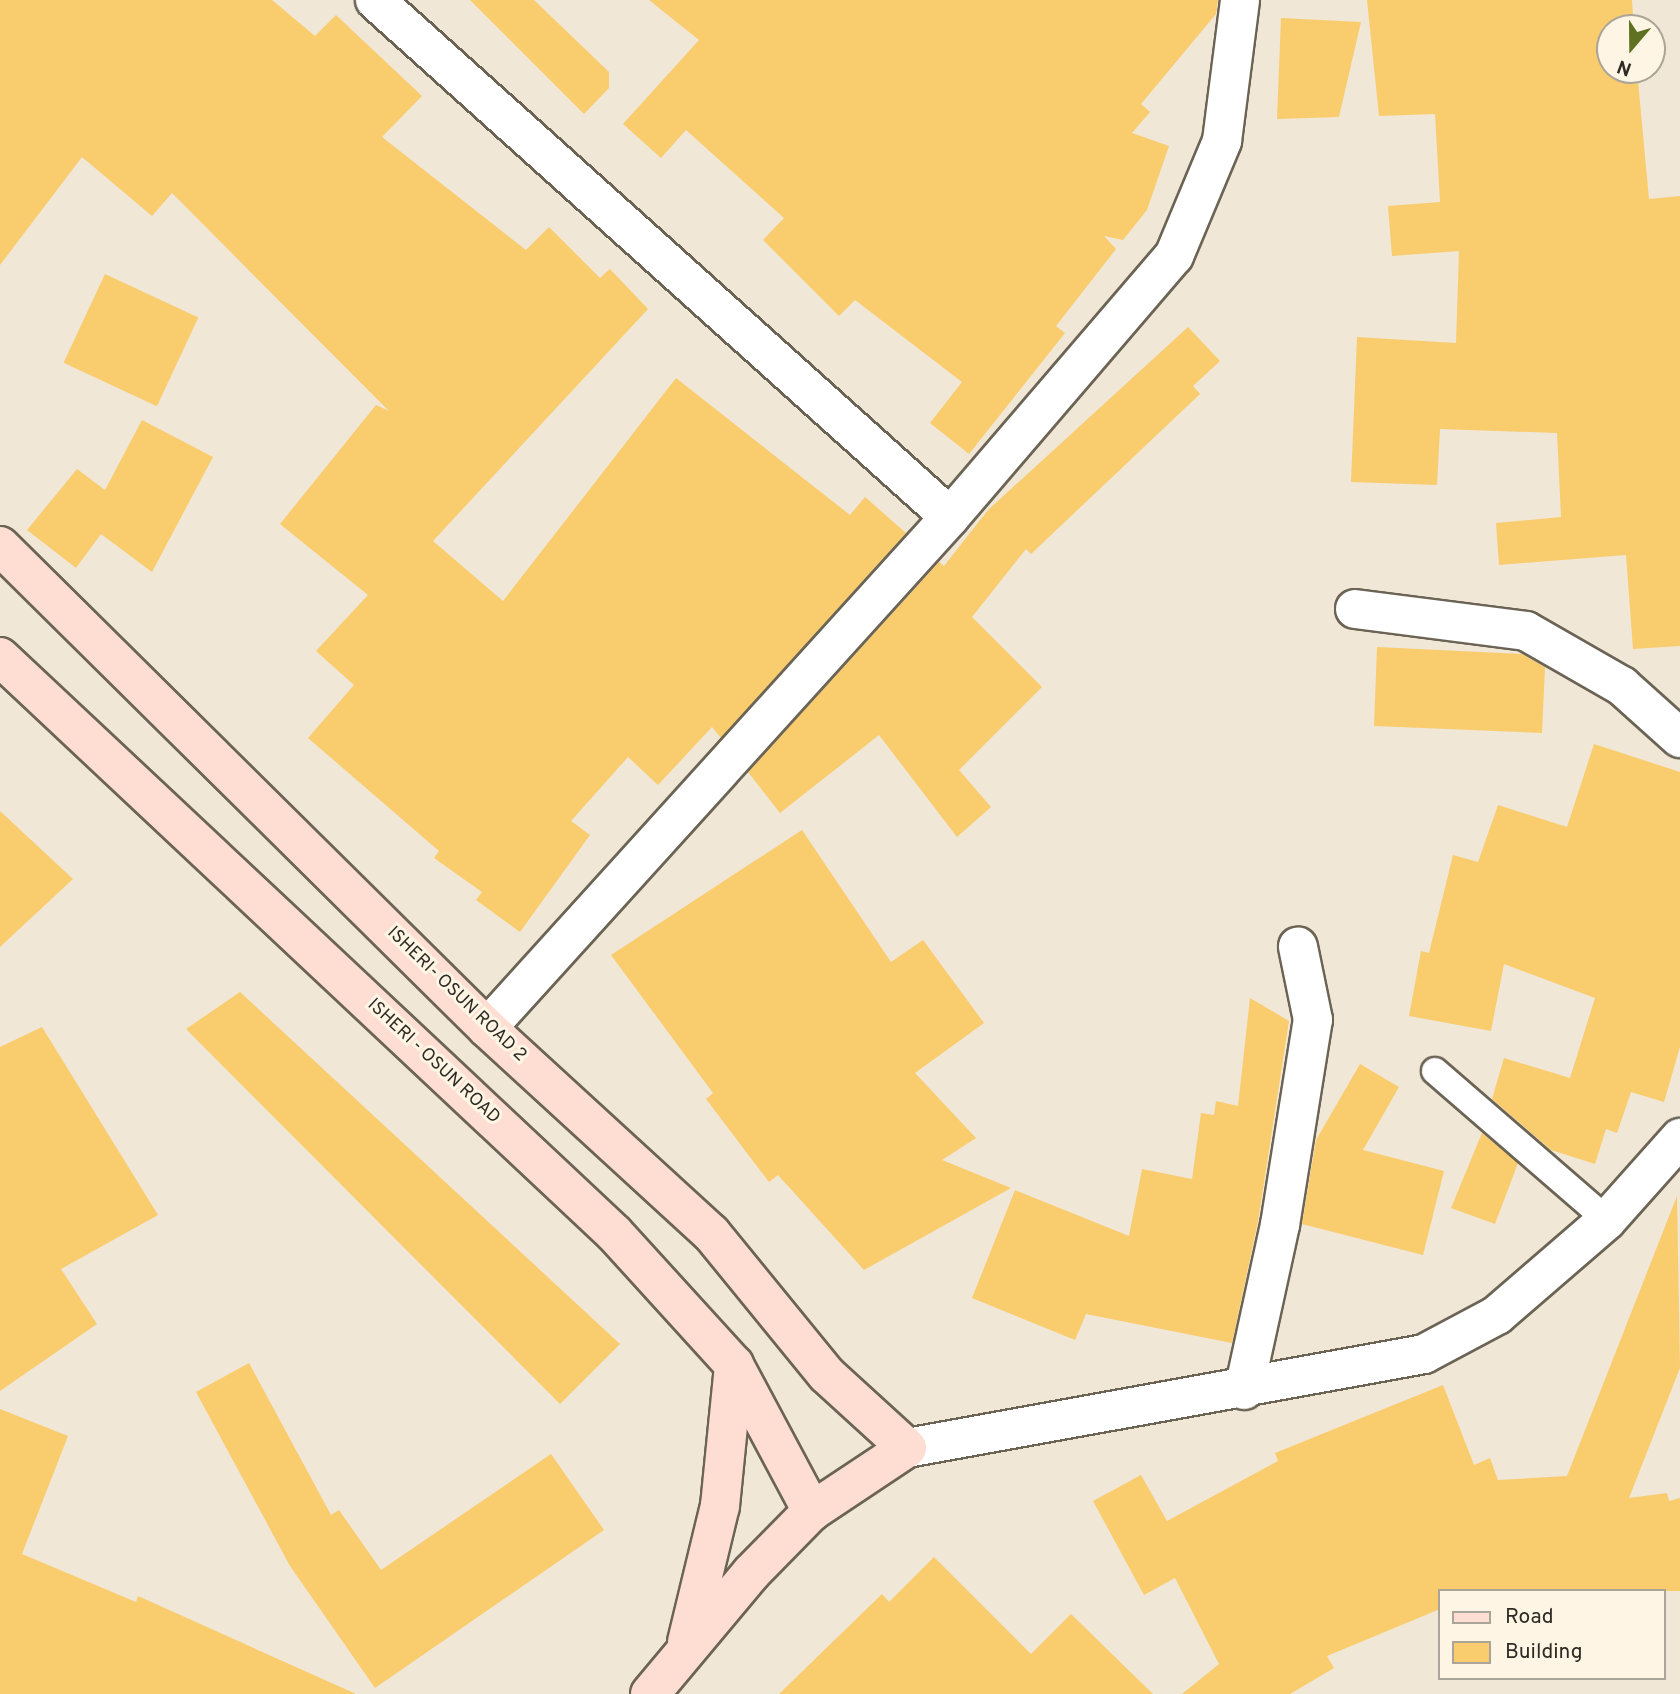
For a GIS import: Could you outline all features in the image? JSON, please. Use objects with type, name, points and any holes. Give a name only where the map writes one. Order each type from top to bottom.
[{"type":"main road","name":"ISHERI- OSUN ROAD 2","points":[[0,546],[488,1028],[711,1233],[827,1375],[907,1448]]},
{"type":"main road","name":"ISHERI - OSUN ROAD","points":[[0,657],[614,1233],[734,1366],[812,1511]]},
{"type":"main road","points":[[682,1660],[720,1506],[734,1366]]},
{"type":"main road","points":[[650,1694],[682,1660],[752,1572],[812,1511],[907,1448]]},
{"type":"street","points":[[375,0],[950,517]]},
{"type":"street","points":[[488,1028],[950,517],[1174,256],[1222,141],[1240,0]]},
{"type":"street","points":[[1355,609],[1526,631],[1622,686],[1680,738]]},
{"type":"street","points":[[1244,1390],[1280,1225],[1313,1020],[1298,947]]},
{"type":"street","points":[[907,1448],[1244,1390],[1424,1354],[1497,1315],[1607,1220],[1680,1138]]},
{"type":"lane","points":[[1435,1071],[1607,1220]]},
{"type":"building","points":[[0,0],[272,0],[315,36],[336,15],[422,96],[382,137],[526,250],[549,227],[600,278],[610,269],[648,309],[433,541],[503,601],[676,378],[850,515],[865,497],[906,533],[721,738],[712,727],[658,785],[628,757],[571,821],[590,835],[520,932],[476,900],[482,892],[434,858],[439,851],[308,738],[354,685],[316,651],[368,595],[280,524],[376,405],[389,411],[172,193],[152,216],[82,157],[0,265]]},
{"type":"building","points":[[470,0],[534,0],[609,72],[609,88],[584,114]]},
{"type":"building","points":[[649,0],[1218,0],[1216,14],[1141,104],[1150,112],[1132,133],[1169,146],[1147,210],[1123,240],[1104,236],[1116,249],[1056,326],[1065,333],[969,454],[930,423],[962,382],[855,300],[839,316],[763,240],[784,218],[686,130],[661,158],[623,124],[699,40]]},
{"type":"building","points":[[1367,0],[1632,0],[1633,14],[1596,14],[1596,84],[1638,84],[1649,199],[1680,196],[1680,646],[1633,649],[1626,555],[1499,565],[1496,523],[1561,517],[1557,433],[1440,429],[1437,485],[1351,482],[1357,337],[1456,343],[1459,251],[1392,256],[1388,206],[1440,202],[1435,114],[1379,116]]},
{"type":"building","points":[[1281,18],[1361,22],[1339,117],[1277,119]]},
{"type":"building","points":[[105,274],[198,318],[157,406],[64,363]]},
{"type":"building","points":[[1188,327],[1220,361],[1193,386],[1200,394],[1031,554],[1026,549],[972,617],[1042,687],[959,770],[991,807],[957,837],[879,735],[780,813],[748,772],[939,562],[944,566],[988,510]]},
{"type":"building","points":[[142,420],[213,457],[152,572],[101,534],[76,568],[27,530],[77,469],[105,490]]},
{"type":"building","points":[[1377,647],[1522,654],[1545,667],[1542,733],[1374,726]]},
{"type":"building","points":[[1594,744],[1680,772],[1680,1047],[1664,1102],[1631,1092],[1617,1133],[1606,1129],[1595,1164],[1551,1150],[1492,1099],[1504,1058],[1570,1078],[1595,998],[1504,964],[1491,1031],[1409,1016],[1421,951],[1429,953],[1453,855],[1478,862],[1498,805],[1567,827]]},
{"type":"building","points":[[0,811],[73,879],[0,947]]},
{"type":"building","points":[[802,830],[891,962],[923,940],[984,1023],[915,1073],[976,1138],[942,1160],[1011,1188],[864,1270],[778,1175],[769,1182],[706,1099],[713,1093],[611,955]]},
{"type":"building","points":[[240,992],[620,1344],[560,1404],[186,1029]]},
{"type":"building","points":[[1250,998],[1289,1021],[1258,1221],[1232,1343],[1086,1314],[1075,1340],[972,1298],[1015,1190],[1129,1236],[1142,1169],[1192,1179],[1201,1113],[1214,1115],[1216,1101],[1238,1106]]},
{"type":"building","points":[[42,1027],[158,1215],[61,1269],[97,1324],[0,1391],[0,1047]]},
{"type":"building","points":[[1360,1064],[1399,1087],[1363,1150],[1444,1171],[1423,1255],[1302,1224],[1316,1140]]},
{"type":"building","points":[[1482,1133],[1518,1163],[1495,1224],[1451,1208]]},
{"type":"building","points":[[1677,1196],[1680,1368],[1629,1498],[1667,1493],[1669,1501],[1680,1498],[1680,1591],[1438,1589],[1438,1610],[1327,1656],[1334,1668],[1290,1694],[1182,1694],[1219,1664],[1175,1578],[1144,1595],[1093,1501],[1141,1475],[1167,1521],[1278,1461],[1275,1453],[1443,1385],[1474,1465],[1490,1458],[1498,1480],[1567,1476]]},
{"type":"building","points":[[249,1363],[331,1515],[339,1510],[381,1570],[551,1454],[604,1530],[375,1688],[290,1566],[196,1392]]},
{"type":"building","points":[[0,1409],[68,1436],[22,1554],[136,1602],[138,1596],[356,1694],[0,1694]]},
{"type":"building","points":[[934,1557],[1031,1654],[1071,1614],[1153,1694],[779,1694],[882,1594],[889,1602]]}]
